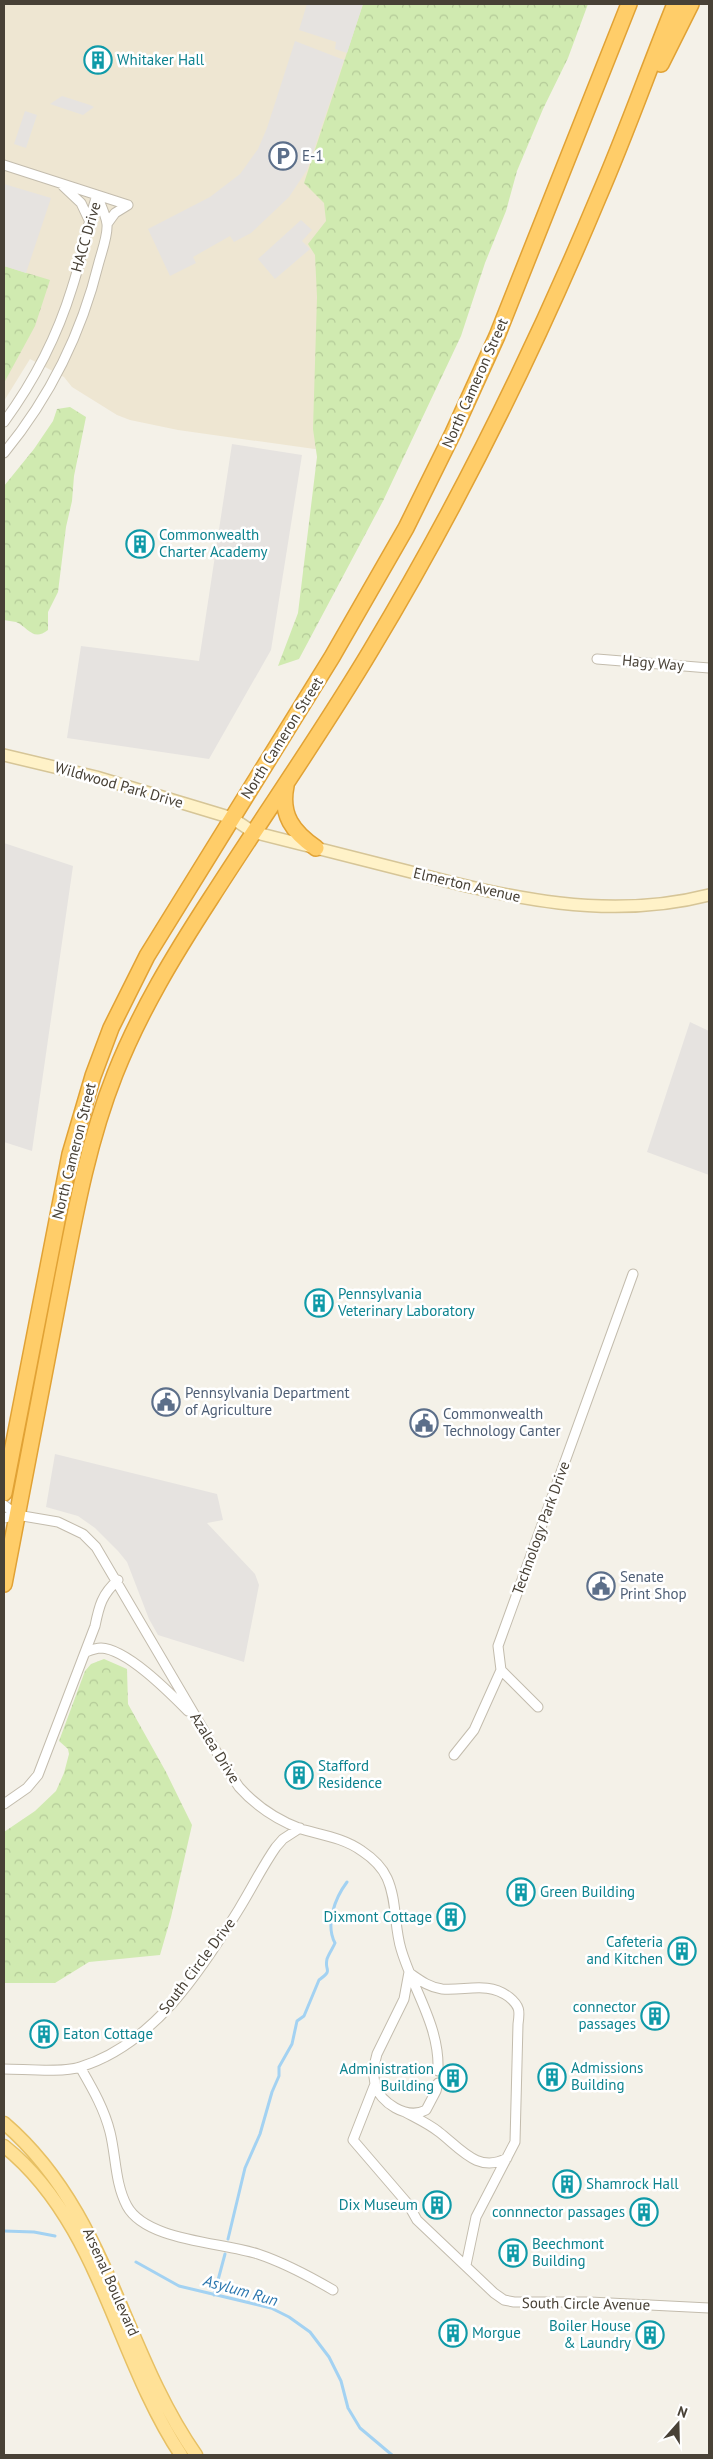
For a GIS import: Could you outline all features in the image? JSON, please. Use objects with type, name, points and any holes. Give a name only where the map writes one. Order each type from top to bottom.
[{"type":"highway","name":"North Cameron Street","points":[[4,1493],[64,1180],[93,1076],[111,1028],[134,980],[358,615],[406,528],[453,433],[497,336],[629,4]]},
{"type":"highway","points":[[617,153],[675,4]]},
{"type":"highway","points":[[617,153],[691,4]]},
{"type":"highway","name":"North Cameron Street","points":[[4,1584],[10,1517],[81,1191],[106,1099],[125,1050],[148,1001],[253,832],[286,785],[372,648],[483,445],[549,308],[617,153]]},
{"type":"highway","points":[[286,785],[284,803],[287,818],[297,833],[316,848]]},
{"type":"main road","name":"Wildwood Park Drive","points":[[4,755],[96,777],[232,818]]},
{"type":"main road","name":"Elmerton Avenue","points":[[232,818],[253,832],[469,887],[556,904],[592,907],[639,906],[709,895]]},
{"type":"main road","name":"Arsenal Boulevard","points":[[4,2123],[26,2143],[48,2168],[77,2211],[100,2254],[157,2388],[196,2455]]},
{"type":"main road","name":"Arsenal Boulevard","points":[[4,2146],[37,2176],[66,2217],[91,2266],[146,2394],[181,2455]]},
{"type":"street","points":[[4,165],[128,205],[115,213],[107,224]]},
{"type":"street","points":[[59,182],[81,203],[89,220]]},
{"type":"street","name":"HACC Drive","points":[[4,422],[33,377],[57,330],[72,288],[97,195]]},
{"type":"street","name":"HACC Drive","points":[[4,453],[38,406],[74,338],[90,293],[107,224],[97,195]]},
{"type":"street","name":"Hagy Way","points":[[597,659],[709,668]]},
{"type":"street","name":"Technology Park Drive","points":[[501,1670],[498,1646],[633,1274]]},
{"type":"street","points":[[4,1506],[10,1517]]},
{"type":"street","name":"Azalea Drive","points":[[10,1517],[58,1522],[82,1534],[96,1547],[118,1580],[149,1639],[232,1778],[249,1797],[270,1814],[300,1828],[354,1846],[372,1859],[385,1874],[390,1886],[399,1942],[434,2033],[438,2071]]},
{"type":"street","points":[[4,1804],[27,1788],[38,1775],[86,1652],[104,1593],[118,1580]]},
{"type":"street","points":[[86,1652],[101,1648],[131,1662],[160,1683],[197,1720]]},
{"type":"street","points":[[454,1755],[474,1730],[501,1670],[538,1707]]},
{"type":"street","name":"South Circle Drive","points":[[80,2067],[120,2048],[145,2030],[170,2006],[220,1938],[268,1858],[283,1839],[300,1828]]},
{"type":"street","points":[[409,1972],[422,1982],[436,1988],[495,1989],[519,2006],[514,2125],[516,2135],[508,2158],[476,2217],[466,2265]]},
{"type":"street","name":"South Circle Avenue","points":[[409,1972],[404,1999],[375,2059],[373,2070],[375,2084],[352,2140],[408,2204],[417,2220],[494,2293],[504,2300],[514,2302],[590,2302],[709,2308]]},
{"type":"street","points":[[4,2069],[80,2067],[104,2112],[112,2139],[123,2198],[138,2220],[146,2226],[162,2232],[236,2248],[268,2258],[298,2271],[333,2290]]},
{"type":"street","points":[[405,2112],[415,2113],[426,2110],[438,2083]]},
{"type":"street","points":[[375,2084],[383,2098],[437,2130],[461,2152],[474,2160],[495,2164],[508,2158]]},
{"type":"shaded area","points":[[4,4],[559,4],[386,459],[178,430],[130,420],[117,415],[72,387],[64,377],[30,359],[4,401]]},
{"type":"shaded area","points":[[307,4],[363,4],[347,53],[335,49],[336,42],[299,30]]},
{"type":"shaded area","name":"E-1","points":[[295,41],[344,60],[307,170],[289,197],[251,233],[234,242],[230,236],[193,257],[196,263],[170,276],[148,229],[210,197],[240,174],[258,149],[267,128]]},
{"type":"shaded area","points":[[62,96],[94,107],[83,115],[50,104]]},
{"type":"shaded area","points":[[25,111],[37,115],[26,148],[14,144]]},
{"type":"shaded area","points":[[4,184],[51,198],[26,273],[4,266]]},
{"type":"shaded area","points":[[301,220],[312,230],[302,241],[310,249],[275,279],[258,259]]},
{"type":"shaded area","points":[[232,444],[302,455],[271,650],[209,759],[67,738],[81,646],[199,661]]},
{"type":"shaded area","points":[[4,843],[73,866],[32,1151],[4,1142]]},
{"type":"shaded area","points":[[690,1022],[709,1031],[709,1175],[647,1152]]},
{"type":"shaded area","points":[[55,1454],[217,1494],[223,1520],[207,1523],[255,1574],[259,1585],[244,1662],[158,1635],[149,1619],[127,1562],[118,1551],[95,1528],[78,1516],[46,1507]]},
{"type":"green space","points":[[363,4],[588,4],[568,58],[543,109],[517,171],[506,211],[485,263],[461,336],[383,501],[299,659],[278,666],[298,613],[317,457],[313,429],[317,297],[315,255],[308,244],[326,221],[324,203],[304,183]]},
{"type":"green space","points":[[4,266],[50,280],[35,326],[4,383]]},
{"type":"green space","points":[[70,407],[86,417],[74,476],[58,592],[48,612],[48,630],[38,635],[16,622],[4,620],[4,486],[34,449],[53,421],[57,409]]},
{"type":"green space","points":[[104,1659],[127,1669],[128,1704],[166,1772],[192,1825],[171,1917],[160,1955],[89,1962],[55,1983],[4,1983],[4,1832],[35,1811],[56,1791],[64,1773],[69,1754],[68,1749],[59,1741],[85,1671],[91,1664]]},
{"type":"waterway","points":[[228,2239],[245,2168],[260,2134],[272,2092],[279,2076],[279,2067],[292,2044],[297,2021],[304,2016],[319,1980],[327,1972],[327,1959],[335,1943],[332,1936],[331,1920],[335,1903],[347,1882]]},
{"type":"waterway","name":"Asylum Run","points":[[4,2231],[34,2232],[55,2236]]},
{"type":"waterway","points":[[214,2295],[225,2254]]},
{"type":"waterway","name":"Asylum Run","points":[[136,2262],[179,2286],[271,2308],[289,2317],[310,2332],[329,2357],[341,2381],[348,2408],[360,2428],[392,2455]]},
{"type":"place","name":"Whitaker Hall","points":[[98,60]]},
{"type":"place","name":"E-1","points":[[283,156]]},
{"type":"place","name":"Commonwealth Charter Academy","points":[[140,544]]},
{"type":"place","name":"Pennsylvania Veterinary Laboratory","points":[[319,1303]]},
{"type":"place","name":"Pennsylvania Department of Agriculture","points":[[166,1402]]},
{"type":"place","name":"Commonwealth Technology Canter","points":[[424,1423]]},
{"type":"place","name":"Senate Print Shop","points":[[601,1586]]},
{"type":"place","name":"Stafford Residence","points":[[299,1775]]},
{"type":"place","name":"Green Building","points":[[521,1892]]},
{"type":"place","name":"Dixmont Cottage","points":[[451,1917]]},
{"type":"place","name":"Cafeteria and Kitchen","points":[[682,1951]]},
{"type":"place","name":"connector passages","points":[[655,2016]]},
{"type":"place","name":"Eaton Cottage","points":[[44,2034]]},
{"type":"place","name":"Admissions Building","points":[[552,2077]]},
{"type":"place","name":"Administration Building","points":[[453,2078]]},
{"type":"place","name":"Shamrock Hall","points":[[567,2184]]},
{"type":"place","name":"Dix Museum","points":[[437,2205]]},
{"type":"place","name":"connnector passages","points":[[644,2212]]},
{"type":"place","name":"Beechmont Building","points":[[513,2253]]},
{"type":"place","name":"Morgue","points":[[453,2333]]},
{"type":"place","name":"Boiler House & Laundry","points":[[650,2335]]}]
